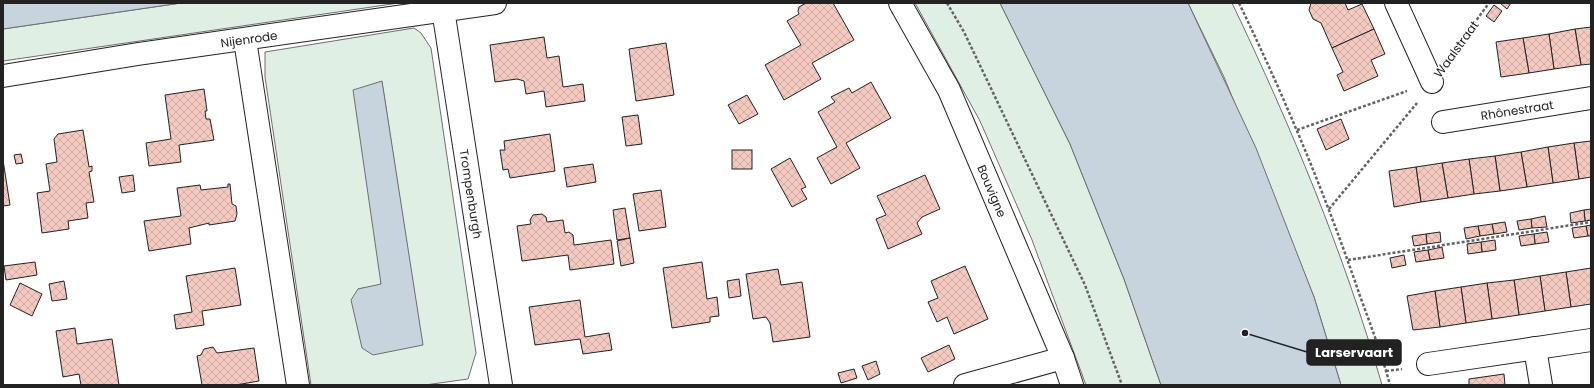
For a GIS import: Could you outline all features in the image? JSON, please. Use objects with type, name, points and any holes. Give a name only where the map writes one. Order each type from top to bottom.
[{"type":"street","name":"Nijenrode","points":[[3,76],[138,54],[245,40],[442,7],[495,3]]},
{"type":"street","name":"Bouvigne","points":[[900,3],[949,90],[1063,358],[1072,385]]},
{"type":"street","name":"Waalstraat","points":[[1396,3],[1432,82]]},
{"type":"street","name":"Trompenburgh","points":[[442,7],[501,385]]},
{"type":"street","points":[[245,40],[298,385]]},
{"type":"street","name":"Rhônestraat","points":[[1443,122],[1591,98]]},
{"type":"street","points":[[1428,364],[1591,340]]},
{"type":"street","points":[[1536,348],[1541,385]]},
{"type":"street","points":[[965,385],[1063,358]]},
{"type":"path","points":[[947,3],[964,32],[1085,285],[1122,385]]},
{"type":"path","points":[[1239,3],[1297,130],[1329,209],[1348,260],[1390,385]]},
{"type":"path","name":"Waalstraat","points":[[1432,82],[1489,3]]},
{"type":"path","points":[[1297,130],[1432,82]]},
{"type":"path","points":[[1329,209],[1420,100]]},
{"type":"path","points":[[1348,260],[1591,222]]},
{"type":"green space","points":[[181,3],[399,3],[3,61],[3,29]]},
{"type":"green space","points":[[915,3],[1000,3],[1070,144],[1124,279],[1161,385],[1086,385],[1032,240],[980,121]]},
{"type":"green space","points":[[1188,3],[1232,3],[1275,96],[1315,191],[1351,287],[1382,385],[1341,385],[1314,297],[1224,77]]},
{"type":"green space","points":[[414,28],[421,33],[431,48],[476,353],[468,379],[425,385],[311,385],[265,77],[265,52]],"holes":[[[382,82],[422,345],[358,289],[381,285]]]},
{"type":"shaded area","points":[[3,3],[181,3],[3,29]]},
{"type":"shaded area","points":[[1000,3],[1188,3],[1256,148],[1314,297],[1341,385],[1161,385],[1124,279],[1070,144]]},
{"type":"shaded area","points":[[382,81],[423,345],[373,355],[362,348],[351,300],[358,289],[381,284],[353,90]]},
{"type":"building","points":[[806,3],[833,3],[854,40],[812,63],[821,79],[784,100],[765,65],[801,45],[787,21],[799,14],[799,7]]},
{"type":"building","points":[[1311,3],[1345,3],[1348,10],[1362,4],[1374,29],[1332,48],[1321,23],[1313,19],[1309,10]]},
{"type":"building","points":[[1500,3],[1511,3],[1507,9]]},
{"type":"building","points":[[1494,5],[1502,11],[1494,22],[1486,16]]},
{"type":"building","points":[[1591,27],[1591,64],[1581,65],[1575,29]]},
{"type":"building","points":[[1374,29],[1385,54],[1371,60],[1378,76],[1344,91],[1337,75],[1343,72],[1332,48]]},
{"type":"building","points":[[1575,29],[1581,65],[1554,69],[1549,34]]},
{"type":"building","points":[[1549,34],[1554,69],[1529,73],[1523,38]]},
{"type":"building","points":[[544,37],[547,58],[559,56],[563,87],[583,84],[585,101],[546,107],[544,91],[526,94],[524,81],[517,79],[495,82],[490,45]]},
{"type":"building","points":[[1523,38],[1529,73],[1501,77],[1496,42]]},
{"type":"building","points":[[666,43],[674,95],[636,101],[629,49]]},
{"type":"building","points":[[871,82],[891,118],[846,143],[860,168],[831,184],[817,158],[837,147],[818,112],[835,102],[831,97],[849,88],[852,93]]},
{"type":"building","points":[[204,89],[207,111],[205,111],[206,119],[210,119],[214,140],[179,145],[181,162],[149,166],[146,143],[171,139],[165,95]]},
{"type":"building","points":[[747,95],[758,114],[739,124],[728,105]]},
{"type":"building","points":[[638,115],[642,144],[626,146],[622,117]]},
{"type":"building","points":[[1341,119],[1349,139],[1326,150],[1317,129]]},
{"type":"building","points":[[83,130],[89,167],[92,166],[92,171],[89,172],[94,202],[86,203],[88,218],[68,221],[69,229],[42,233],[37,193],[50,191],[46,164],[57,162],[54,139],[58,134]]},
{"type":"building","points":[[550,134],[555,171],[510,178],[508,169],[503,170],[500,150],[505,150],[504,141]]},
{"type":"building","points":[[1591,141],[1591,177],[1579,179],[1574,143]]},
{"type":"building","points":[[1574,143],[1579,179],[1553,183],[1548,147]]},
{"type":"building","points":[[1548,147],[1553,183],[1527,187],[1521,152]]},
{"type":"building","points":[[732,150],[752,150],[752,169],[732,169]]},
{"type":"building","points":[[1521,152],[1527,187],[1500,191],[1495,156]]},
{"type":"building","points":[[21,154],[23,163],[16,164],[14,155]]},
{"type":"building","points":[[1495,156],[1500,191],[1474,194],[1469,159]]},
{"type":"building","points":[[790,158],[806,187],[801,189],[807,199],[792,207],[771,169]]},
{"type":"building","points":[[1469,159],[1474,194],[1448,198],[1442,163]]},
{"type":"building","points":[[3,160],[10,205],[3,206]]},
{"type":"building","points":[[1442,163],[1448,198],[1421,202],[1416,167]]},
{"type":"building","points":[[593,164],[596,182],[567,187],[564,168]]},
{"type":"building","points":[[1416,167],[1421,202],[1394,207],[1389,171]]},
{"type":"building","points":[[133,175],[135,191],[122,193],[119,177]]},
{"type":"building","points":[[925,175],[940,209],[922,217],[917,223],[922,234],[888,249],[876,219],[886,215],[877,196]]},
{"type":"building","points":[[228,184],[230,184],[232,204],[236,206],[237,214],[235,221],[209,225],[209,223],[189,228],[191,244],[149,251],[144,221],[181,216],[177,188],[200,185],[201,190],[228,187]]},
{"type":"building","points":[[661,190],[666,227],[639,231],[633,194]]},
{"type":"building","points":[[625,208],[630,238],[617,240],[613,210]]},
{"type":"building","points":[[1591,209],[1591,220],[1585,221],[1584,210]]},
{"type":"building","points":[[1584,210],[1585,221],[1571,223],[1570,213]]},
{"type":"building","points":[[542,214],[546,217],[547,222],[563,220],[565,233],[569,232],[573,235],[574,245],[611,240],[614,264],[570,270],[568,255],[522,261],[517,226],[531,224],[530,220],[533,215]]},
{"type":"building","points":[[1545,216],[1547,227],[1532,228],[1531,219]]},
{"type":"building","points":[[1531,219],[1532,228],[1519,230],[1517,221]]},
{"type":"building","points":[[1505,222],[1507,232],[1494,234],[1492,224]]},
{"type":"building","points":[[1492,224],[1494,234],[1480,236],[1478,226]]},
{"type":"building","points":[[1591,225],[1591,236],[1588,236],[1586,226]]},
{"type":"building","points":[[1478,226],[1480,236],[1466,239],[1464,228]]},
{"type":"building","points":[[1586,226],[1588,236],[1574,238],[1572,228]]},
{"type":"building","points":[[1440,232],[1441,242],[1427,244],[1426,234]]},
{"type":"building","points":[[1547,232],[1549,242],[1535,244],[1534,234]]},
{"type":"building","points":[[1426,234],[1427,244],[1414,246],[1412,236]]},
{"type":"building","points":[[1534,234],[1535,244],[1521,246],[1519,236]]},
{"type":"building","points":[[630,238],[634,263],[621,266],[617,241]]},
{"type":"building","points":[[1495,240],[1496,250],[1482,252],[1481,242]]},
{"type":"building","points":[[1481,242],[1482,252],[1468,254],[1467,244]]},
{"type":"building","points":[[1442,247],[1444,258],[1430,260],[1428,250]]},
{"type":"building","points":[[1428,250],[1430,260],[1416,262],[1414,252]]},
{"type":"building","points":[[1404,255],[1406,265],[1392,268],[1390,258]]},
{"type":"building","points":[[35,262],[37,275],[6,280],[4,266]]},
{"type":"building","points":[[702,262],[707,299],[717,297],[719,316],[710,317],[710,322],[672,328],[663,268]]},
{"type":"building","points":[[965,266],[988,319],[954,334],[947,317],[937,322],[928,302],[938,298],[931,281]]},
{"type":"building","points":[[235,268],[241,305],[202,311],[204,325],[176,329],[174,315],[192,312],[186,276]]},
{"type":"building","points":[[1591,268],[1591,304],[1571,307],[1566,272]]},
{"type":"building","points":[[778,269],[781,285],[802,282],[810,337],[773,342],[770,323],[766,317],[753,319],[746,274]]},
{"type":"building","points":[[1566,272],[1571,307],[1545,311],[1540,276]]},
{"type":"building","points":[[1540,276],[1545,311],[1519,315],[1514,280]]},
{"type":"building","points":[[739,279],[741,296],[729,298],[727,281]]},
{"type":"building","points":[[1514,280],[1519,315],[1492,319],[1487,283]]},
{"type":"building","points":[[64,281],[67,299],[52,301],[49,284]]},
{"type":"building","points":[[20,283],[42,294],[32,316],[10,305]]},
{"type":"building","points":[[1487,283],[1492,319],[1466,323],[1461,287]]},
{"type":"building","points":[[1461,287],[1466,323],[1440,327],[1435,291]]},
{"type":"building","points":[[1435,291],[1440,327],[1413,330],[1407,296]]},
{"type":"building","points":[[580,300],[585,337],[609,333],[612,350],[583,354],[580,339],[535,345],[529,307]]},
{"type":"building","points":[[75,328],[77,344],[112,339],[119,385],[81,385],[79,374],[63,377],[56,331]]},
{"type":"building","points":[[949,345],[955,359],[928,372],[921,358]]},
{"type":"building","points":[[213,347],[217,353],[254,348],[259,381],[236,385],[202,385],[197,356],[201,355],[204,349]]},
{"type":"building","points":[[876,361],[880,374],[868,380],[862,366]]},
{"type":"building","points":[[854,369],[857,378],[841,383],[838,373]]},
{"type":"building","points":[[1504,374],[1505,385],[1469,385],[1469,379]]},
{"type":"place","name":"Larservaart","points":[[1245,333]]}]
